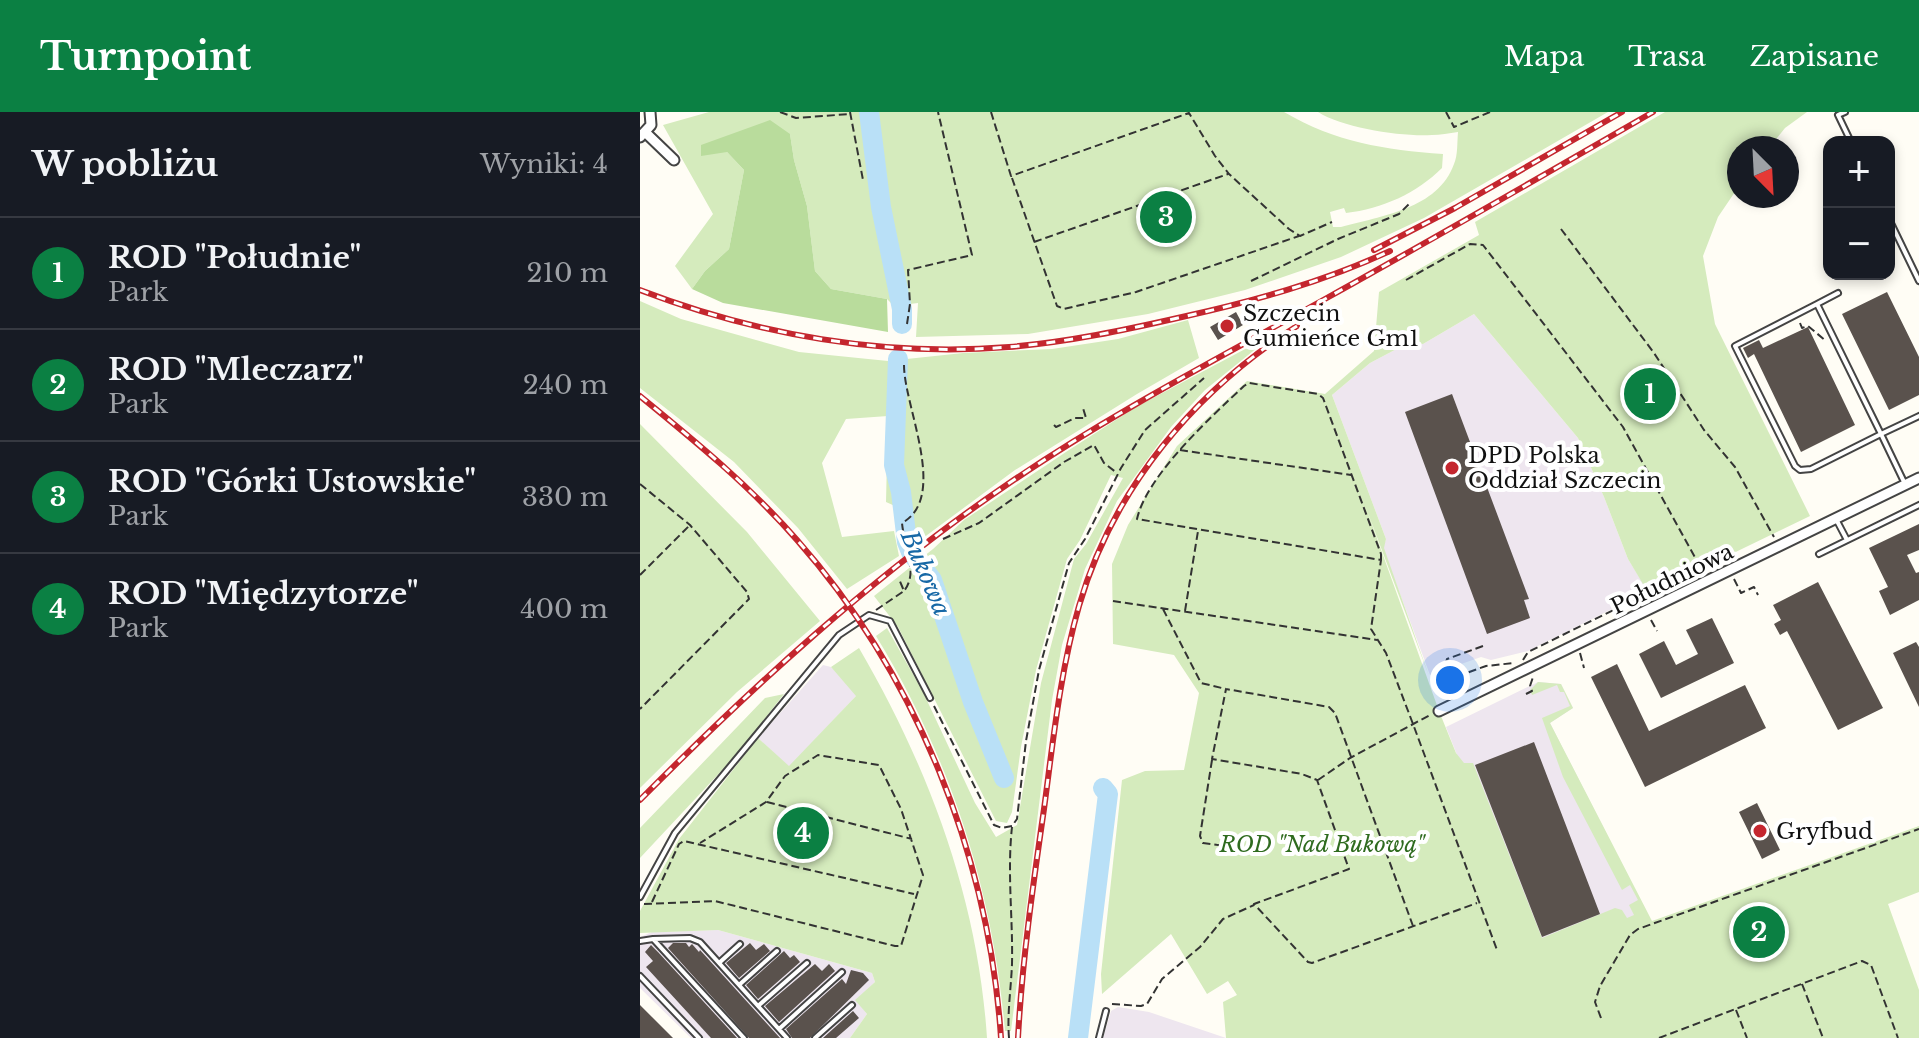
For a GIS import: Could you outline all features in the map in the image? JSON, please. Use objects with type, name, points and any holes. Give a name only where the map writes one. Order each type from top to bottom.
[{"type":"street","points":[[650,112],[652,122],[643,135],[674,160]]},
{"type":"street","name":"Południowa","points":[[1439,711],[1530,670],[1919,478]]},
{"type":"lane","points":[[1845,112],[1838,115],[1848,136]]},
{"type":"lane","points":[[1895,231],[1919,281]]},
{"type":"lane","points":[[1838,293],[1739,342],[1736,349],[1795,466],[1800,470],[1811,469],[1919,416]]},
{"type":"lane","points":[[1817,304],[1906,485]]},
{"type":"lane","points":[[1819,554],[1919,505]]},
{"type":"lane","points":[[1836,519],[1847,540]]},
{"type":"lane","points":[[640,897],[675,833],[839,635],[869,615],[890,621],[930,698]]},
{"type":"lane","points":[[640,941],[690,938],[700,942],[787,1038]]},
{"type":"lane","points":[[653,939],[744,1038]]},
{"type":"lane","points":[[719,963],[740,944]]},
{"type":"lane","points":[[739,985],[777,951]]},
{"type":"lane","points":[[758,1006],[807,963]]},
{"type":"lane","points":[[779,1029],[842,972]]},
{"type":"lane","points":[[640,976],[699,1038]]},
{"type":"lane","points":[[815,1038],[852,1005]]},
{"type":"lane","points":[[1099,1038],[1106,1011]]},
{"type":"path","points":[[780,112],[796,118],[850,113],[863,180]]},
{"type":"path","points":[[907,324],[910,304],[908,270],[972,255],[938,112]]},
{"type":"path","points":[[991,112],[1033,242],[1057,306],[1064,309],[1136,292],[1300,236],[1332,222]]},
{"type":"path","points":[[1011,176],[1189,112],[1229,174],[1300,236]]},
{"type":"path","points":[[1446,112],[1454,127],[1490,112]]},
{"type":"path","points":[[1033,242],[1229,174]]},
{"type":"path","points":[[1251,281],[1399,214],[1409,204]]},
{"type":"path","points":[[1561,229],[1654,353],[1704,430],[1735,467],[1779,547]]},
{"type":"path","points":[[1406,280],[1470,244],[1483,245],[1623,427],[1708,582]]},
{"type":"path","points":[[1803,328],[1808,326],[1824,341],[1834,337]]},
{"type":"path","points":[[869,615],[911,583],[911,566],[904,544],[905,521],[917,508],[925,489],[912,402],[904,383],[904,365]]},
{"type":"path","points":[[1009,1038],[1007,1021],[1011,1010],[1012,962],[1008,860],[1012,826],[1017,819],[1026,741],[1039,670],[1069,563],[1145,430],[1204,378]]},
{"type":"path","points":[[1381,560],[1137,519],[1149,493],[1180,450],[1215,412],[1249,383],[1318,394],[1323,398],[1381,554],[1381,560],[1371,629],[1413,724],[1497,950]]},
{"type":"path","points":[[1054,425],[1086,418],[1083,408]]},
{"type":"path","points":[[943,539],[979,523],[1064,462],[1094,445],[1104,463],[1118,474]]},
{"type":"path","points":[[1180,450],[1352,475]]},
{"type":"path","points":[[640,484],[690,525],[747,592],[749,599],[640,709]]},
{"type":"path","points":[[640,575],[690,525]]},
{"type":"path","points":[[1185,611],[1198,529]]},
{"type":"path","points":[[1740,576],[1734,579],[1741,593],[1754,587],[1758,595]]},
{"type":"path","points":[[899,579],[904,591]]},
{"type":"path","points":[[1526,694],[1532,691],[1528,652],[1646,594],[1659,596],[1663,603]]},
{"type":"path","points":[[1113,601],[1378,640]]},
{"type":"path","points":[[1162,608],[1201,683],[1329,707],[1335,713],[1413,926]]},
{"type":"path","points":[[1483,646],[1447,659],[1450,671],[1458,676],[1486,666],[1530,670]]},
{"type":"path","points":[[1580,652],[1584,668]]},
{"type":"path","points":[[1225,846],[1203,843],[1200,836],[1226,689]]},
{"type":"path","points":[[930,698],[994,825],[1002,828],[1012,826]]},
{"type":"path","points":[[1317,780],[1350,758],[1439,711]]},
{"type":"path","points":[[644,904],[715,901],[901,946],[923,875],[901,809],[879,765],[818,755],[785,776],[766,802],[700,843]]},
{"type":"path","points":[[1106,1011],[1115,1003],[1147,1004],[1162,979],[1200,947],[1223,919],[1254,904],[1349,869],[1317,780],[1302,774],[1212,759]]},
{"type":"path","points":[[766,802],[912,839]]},
{"type":"path","points":[[1601,1018],[1595,1002],[1600,986],[1630,935],[1638,929],[1919,829]]},
{"type":"path","points":[[651,903],[679,844],[684,841],[915,894]]},
{"type":"path","points":[[1254,904],[1312,963],[1478,903]]},
{"type":"path","points":[[1659,1038],[1862,961],[1871,965],[1898,1038]]},
{"type":"path","points":[[1802,983],[1823,1038]]},
{"type":"path","points":[[1735,1009],[1747,1038]]},
{"type":"shaded area","points":[[1474,314],[1578,438],[1628,559],[1648,591],[1528,651],[1491,660],[1481,657],[1430,675],[1383,548],[1386,539],[1332,395],[1370,363],[1408,343],[1423,344]]},
{"type":"shaded area","points":[[823,665],[831,667],[857,695],[789,767],[758,738]]},
{"type":"shaded area","points":[[1538,682],[1561,684],[1573,708],[1550,723],[1651,921],[1538,961],[1446,727]]},
{"type":"shaded area","points":[[718,930],[872,973],[875,982],[856,1000],[867,1014],[850,1038],[691,1038],[640,988],[640,937],[652,932]]},
{"type":"shaded area","points":[[1118,1007],[1149,1012],[1226,1038],[1103,1038],[1111,1011]]},
{"type":"green space","points":[[709,112],[1284,112],[1322,131],[1361,143],[1443,154],[1442,168],[1422,185],[1398,198],[1359,211],[1346,213],[1344,208],[1330,212],[1333,227],[1341,227],[1406,208],[1435,191],[1454,164],[1458,132],[1438,135],[1389,133],[1342,123],[1318,112],[1608,112],[1424,218],[1341,257],[1245,290],[1148,314],[1028,334],[916,337],[918,303],[894,306],[887,299],[831,289],[815,271],[807,206],[790,134],[727,152],[744,170],[729,249],[705,271],[692,289],[675,266],[713,214],[663,125]]},
{"type":"green space","name":"ROD \"Nad Bukową\"","points":[[1665,112],[1807,112],[1779,136],[1727,136],[1727,204],[1718,217],[1703,256],[1715,324],[1810,516],[1649,594],[1628,559],[1578,438],[1474,314],[1423,344],[1408,343],[1370,363],[1332,395],[1386,539],[1384,548],[1429,676],[1365,505],[1439,711],[1456,753],[1464,763],[1473,763],[1542,938],[1615,908],[1622,910],[1627,918],[1634,915],[1629,905],[1638,900],[1630,885],[1622,890],[1563,777],[1542,718],[1570,706],[1564,692],[1560,692],[1557,685],[1532,695],[1530,690],[1538,682],[1561,684],[1573,708],[1550,723],[1652,921],[1919,826],[1919,892],[1888,904],[1919,990],[1919,1038],[1226,1038],[1223,1002],[1237,995],[1228,981],[1207,994],[1171,934],[1102,994],[1101,974],[1122,780],[1145,771],[1184,770],[1199,693],[1174,655],[1113,644],[1112,564],[1128,525],[1177,446],[1247,381],[1325,394],[1374,351],[1379,292],[1479,235],[1475,222]]},
{"type":"green space","points":[[770,120],[790,134],[807,206],[815,271],[831,289],[887,299],[888,332],[723,303],[692,289],[705,271],[729,249],[744,170],[727,152],[701,156],[701,145]]},
{"type":"green space","points":[[640,301],[681,319],[799,352],[888,361],[963,353],[1052,349],[1118,339],[1188,320],[1199,358],[1015,470],[915,544],[904,510],[886,502],[888,416],[846,419],[822,463],[842,537],[894,531],[899,556],[847,589],[798,528],[734,462],[640,388]]},
{"type":"green space","points":[[1264,339],[1205,390],[1171,427],[1117,501],[1085,569],[1062,645],[1052,700],[1011,1031],[1005,1031],[990,927],[964,826],[926,729],[876,636],[887,628],[923,692],[975,803],[996,837],[1017,825],[1041,683],[1074,559],[1086,544],[1123,478],[1111,475],[1080,540],[1067,559],[1036,670],[1012,812],[1007,823],[996,821],[898,627],[874,596],[964,520],[1069,450],[1136,407]]},
{"type":"green space","points":[[640,424],[747,532],[820,621],[737,692],[640,788]]},
{"type":"green space","points":[[859,648],[907,740],[946,836],[973,935],[987,1038],[850,1038],[867,1014],[855,1000],[875,982],[872,973],[718,930],[640,933],[640,911],[679,839],[758,738],[789,766],[856,696],[831,667]]},
{"type":"green space","points":[[784,694],[739,752],[640,858],[640,828],[765,698]]},
{"type":"building","points":[[1887,292],[1919,357],[1919,395],[1889,410],[1842,314]]},
{"type":"building","name":"Szczecin Gumieńce Gm1","points":[[1236,312],[1243,325],[1218,340],[1210,327]]},
{"type":"building","points":[[1808,327],[1855,425],[1801,452],[1754,354],[1748,358],[1743,348],[1759,340],[1763,348]]},
{"type":"building","name":"DPD Polska Oddział Szczecin","points":[[1452,394],[1529,599],[1524,600],[1530,618],[1487,634],[1405,412]]},
{"type":"building","points":[[1919,524],[1919,550],[1907,555],[1916,573],[1919,572],[1919,600],[1890,615],[1879,591],[1888,587],[1869,548]]},
{"type":"building","points":[[1818,582],[1883,708],[1838,730],[1787,631],[1780,635],[1774,624],[1781,620],[1773,605]]},
{"type":"building","points":[[1712,618],[1734,663],[1661,698],[1639,654],[1664,641],[1676,665],[1698,654],[1686,630]]},
{"type":"building","points":[[1916,642],[1919,647],[1919,707],[1893,653]]},
{"type":"building","points":[[1617,664],[1649,731],[1745,685],[1766,728],[1645,787],[1591,677]]},
{"type":"building","points":[[1534,742],[1600,914],[1542,937],[1475,765]]},
{"type":"building","name":"Gryfbud","points":[[1757,803],[1780,850],[1762,859],[1739,812]]},
{"type":"building","points":[[673,943],[686,943],[689,947],[692,944],[700,950],[780,1038],[749,1038],[668,948]]},
{"type":"building","points":[[750,943],[756,950],[764,944],[770,951],[739,978],[726,963]]},
{"type":"building","points":[[651,945],[737,1038],[711,1038],[646,967],[653,961],[645,952]]},
{"type":"building","points":[[784,951],[800,962],[758,999],[746,985]]},
{"type":"building","points":[[815,964],[822,971],[829,964],[835,971],[779,1022],[765,1006]]},
{"type":"building","points":[[851,970],[863,973],[869,980],[810,1038],[792,1038],[786,1029],[842,979],[846,984]]},
{"type":"building","points":[[640,1005],[673,1038],[640,1038]]},
{"type":"building","points":[[853,1011],[859,1018],[836,1038],[823,1038]]},
{"type":"waterway","name":"Bukowa","points":[[869,112],[881,207],[902,309],[902,324]]},
{"type":"waterway","name":"Bukowa","points":[[898,359],[894,465],[901,492],[907,542],[932,580],[973,702],[1004,778]]},
{"type":"waterway","name":"Bukowa","points":[[1078,1038],[1108,794],[1103,788]]},
{"type":"railway","points":[[1374,250],[1455,208],[1622,112]]},
{"type":"railway","points":[[640,800],[815,634],[908,557],[1005,486],[1123,412],[1653,112]]},
{"type":"railway","points":[[640,290],[729,319],[822,339],[915,349],[1009,347],[1096,335],[1235,304],[1288,290],[1390,251]]},
{"type":"railway","points":[[1018,1038],[1028,924],[1058,707],[1072,631],[1094,563],[1113,522],[1162,446],[1225,381],[1297,326]]},
{"type":"railway","points":[[640,396],[722,465],[779,520],[840,593],[878,650],[940,772],[963,837],[981,903],[994,970],[1001,1038]]},
{"type":"place","name":"ROD \"Górki Ustowskie\"","points":[[1166,217]]},
{"type":"place","name":"Szczecin Gumieńce Gm1","points":[[1227,326]]},
{"type":"place","name":"ROD \"Południe\"","points":[[1650,394]]},
{"type":"place","name":"DPD Polska Oddział Szczecin","points":[[1452,468]]},
{"type":"place","name":"Gryfbud","points":[[1760,831]]},
{"type":"place","name":"ROD \"Międzytorze\"","points":[[803,833]]},
{"type":"place","name":"ROD \"Mleczarz\"","points":[[1759,932]]}]
